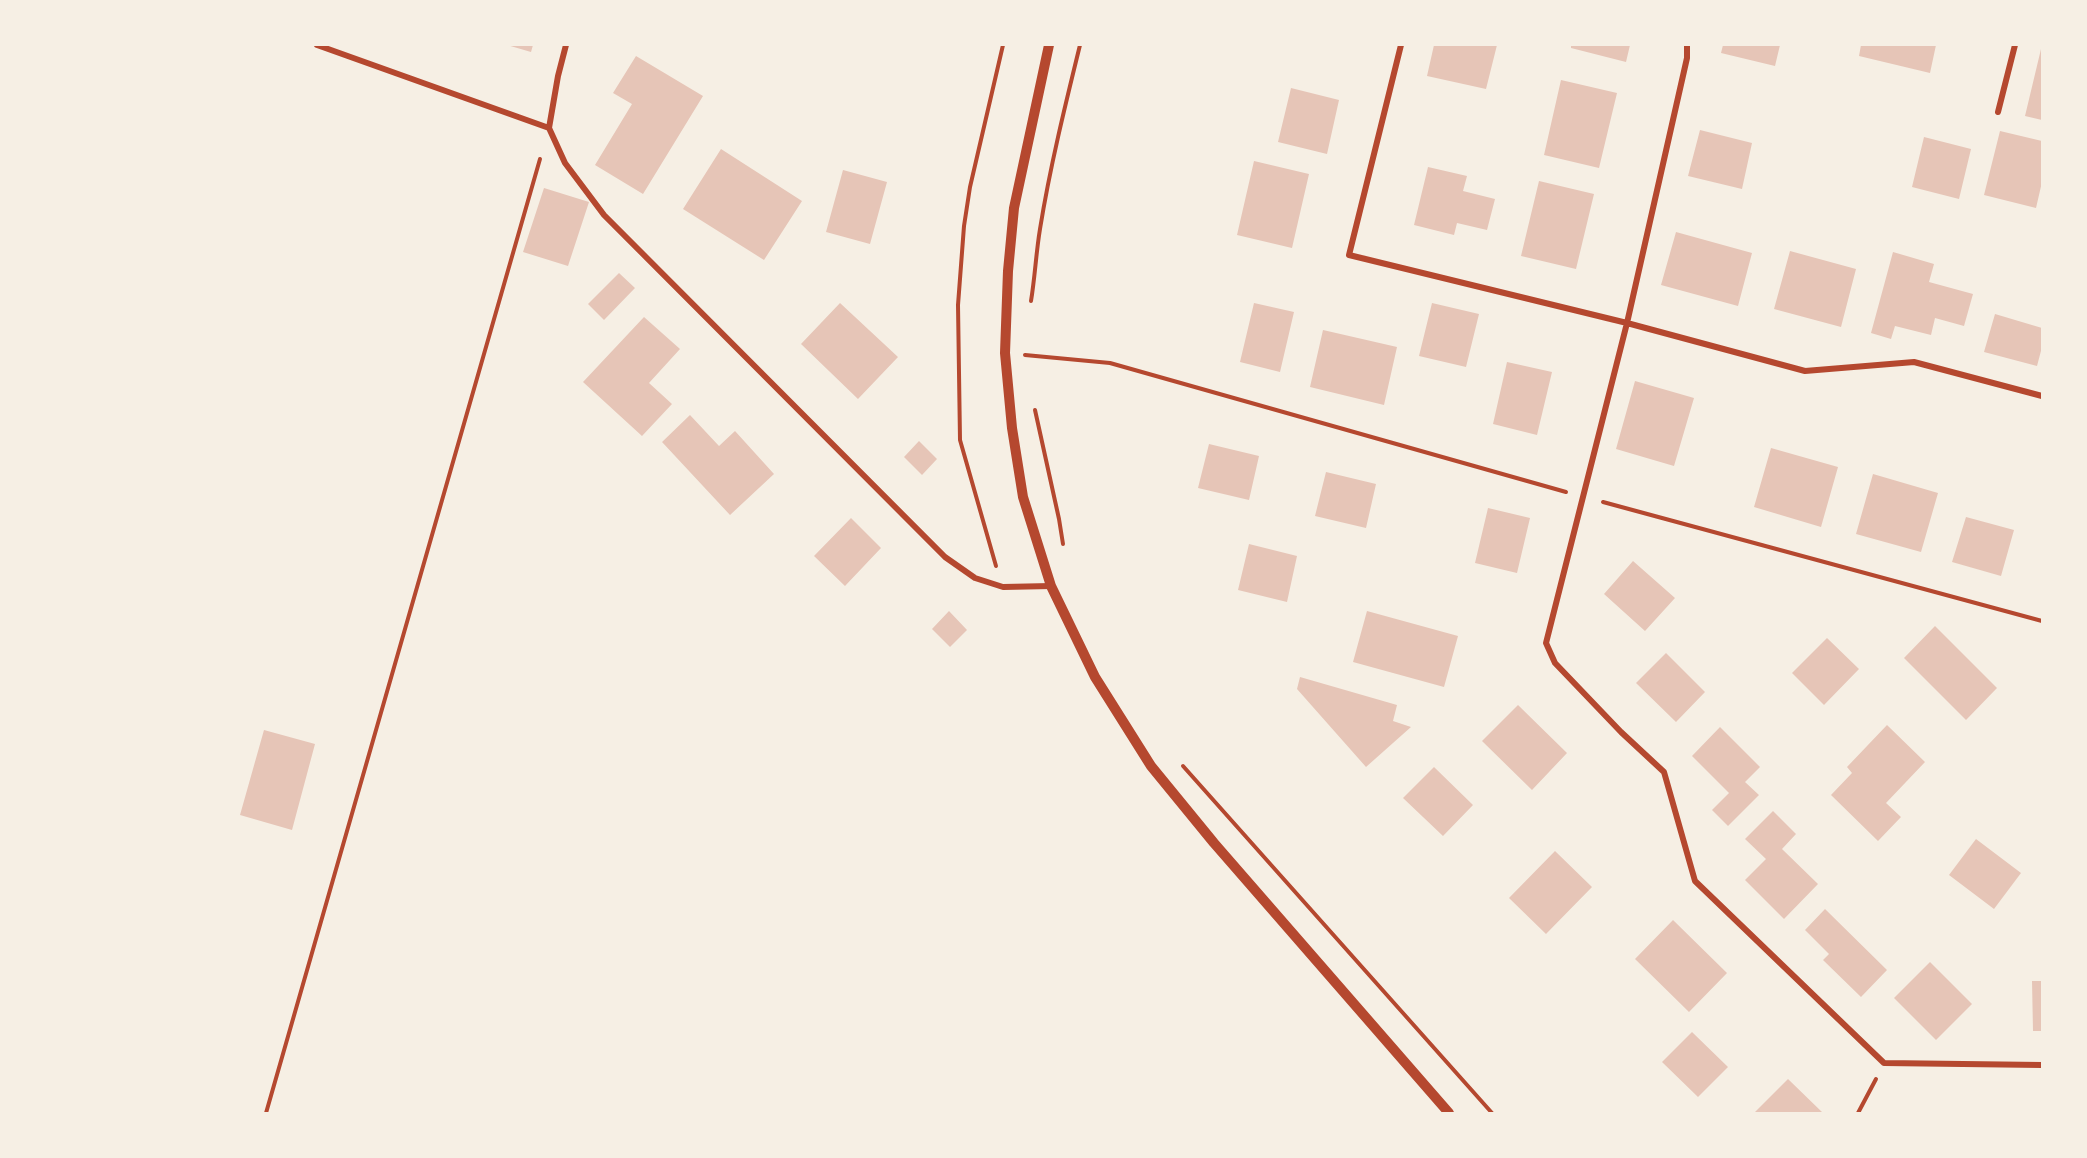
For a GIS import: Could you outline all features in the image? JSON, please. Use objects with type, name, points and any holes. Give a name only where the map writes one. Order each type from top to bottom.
[{"type":"street","points":[[318,45],[549,128]]},
{"type":"street","points":[[566,45],[549,128],[565,163],[612,223],[945,557],[975,578],[1003,587],[1052,586]]},
{"type":"street","points":[[1049,45],[1014,208],[1008,271],[1005,353],[1012,428],[1023,497],[1052,586],[1095,677],[1151,766],[1214,843],[1449,1113]]},
{"type":"street","points":[[1401,45],[1349,255],[1627,323],[1805,371],[1914,362],[2042,396]]},
{"type":"street","points":[[1687,45],[1687,58],[1627,323],[1546,643],[1555,663],[1621,732],[1664,772],[1695,881],[1884,1063],[2042,1065]]},
{"type":"street","points":[[1998,112],[2015,45]]},
{"type":"path","points":[[1003,45],[970,187],[964,226],[959,275],[957,345],[960,440],[1003,587]]},
{"type":"path","points":[[1030,307],[1047,186],[1080,45]]},
{"type":"path","points":[[266,1113],[549,128]]},
{"type":"path","points":[[1027,346],[1028,366]]},
{"type":"path","points":[[1005,353],[1110,363],[1584,497],[2042,621]]},
{"type":"path","points":[[1035,408],[1064,549]]},
{"type":"path","points":[[1176,758],[1492,1113]]},
{"type":"path","points":[[1858,1113],[1884,1063]]},
{"type":"building","points":[[507,45],[533,45],[531,52]]},
{"type":"building","points":[[1434,45],[1497,45],[1486,89],[1427,76]]},
{"type":"building","points":[[1571,45],[1630,45],[1626,62],[1571,48]]},
{"type":"building","points":[[1723,45],[1780,45],[1775,66],[1721,53]]},
{"type":"building","points":[[1861,45],[1936,45],[1930,73],[1859,56]]},
{"type":"building","points":[[2042,50],[2042,120],[2025,116]]},
{"type":"building","points":[[636,56],[703,96],[643,194],[595,165],[632,104],[613,93]]},
{"type":"building","points":[[1561,80],[1617,93],[1599,168],[1544,155]]},
{"type":"building","points":[[1291,88],[1339,100],[1327,154],[1278,142]]},
{"type":"building","points":[[1700,130],[1752,143],[1742,189],[1688,176]]},
{"type":"building","points":[[2000,131],[2042,141],[2042,182],[2036,208],[1984,195]]},
{"type":"building","points":[[1924,137],[1971,149],[1959,199],[1912,187]]},
{"type":"building","points":[[721,149],[802,201],[764,260],[683,209]]},
{"type":"building","points":[[1254,161],[1309,174],[1292,248],[1237,235]]},
{"type":"building","points":[[1428,167],[1467,176],[1463,191],[1495,199],[1487,230],[1457,223],[1454,235],[1414,225]]},
{"type":"building","points":[[843,170],[887,182],[870,244],[826,232]]},
{"type":"building","points":[[1539,181],[1594,194],[1576,269],[1521,256]]},
{"type":"building","points":[[544,188],[589,202],[568,266],[523,252]]},
{"type":"building","points":[[1676,232],[1752,253],[1738,306],[1661,285]]},
{"type":"building","points":[[1790,251],[1856,269],[1841,327],[1774,309]]},
{"type":"building","points":[[1893,252],[1934,264],[1929,282],[1973,294],[1964,326],[1935,318],[1931,335],[1895,326],[1891,339],[1871,333]]},
{"type":"building","points":[[619,273],[635,288],[604,320],[588,304]]},
{"type":"building","points":[[840,303],[898,357],[858,399],[801,344]]},
{"type":"building","points":[[1254,303],[1294,312],[1280,372],[1240,362]]},
{"type":"building","points":[[1432,303],[1479,314],[1466,367],[1419,356]]},
{"type":"building","points":[[1995,314],[2042,328],[2042,347],[2037,366],[1984,352]]},
{"type":"building","points":[[644,317],[680,349],[649,383],[672,404],[642,436],[583,382]]},
{"type":"building","points":[[1323,330],[1397,347],[1384,405],[1310,387]]},
{"type":"building","points":[[1507,362],[1552,372],[1537,435],[1493,424]]},
{"type":"building","points":[[1635,381],[1694,398],[1674,466],[1616,449]]},
{"type":"building","points":[[690,415],[719,446],[735,431],[774,474],[730,515],[662,442]]},
{"type":"building","points":[[919,441],[937,459],[922,475],[904,457]]},
{"type":"building","points":[[1209,444],[1259,456],[1249,500],[1198,488]]},
{"type":"building","points":[[1771,448],[1838,467],[1821,527],[1754,507]]},
{"type":"building","points":[[1326,472],[1376,484],[1366,528],[1315,516]]},
{"type":"building","points":[[1873,474],[1938,493],[1921,552],[1856,534]]},
{"type":"building","points":[[1488,508],[1530,518],[1517,573],[1475,563]]},
{"type":"building","points":[[1966,517],[2014,530],[2001,576],[1952,562]]},
{"type":"building","points":[[851,518],[881,548],[845,586],[814,556]]},
{"type":"building","points":[[1249,544],[1297,556],[1287,602],[1238,590]]},
{"type":"building","points":[[1633,561],[1675,598],[1645,631],[1604,594]]},
{"type":"building","points":[[949,611],[967,630],[950,647],[932,629]]},
{"type":"building","points":[[1367,611],[1458,636],[1444,687],[1353,662]]},
{"type":"building","points":[[1935,626],[1997,688],[1966,720],[1904,658]]},
{"type":"building","points":[[1827,638],[1859,669],[1824,705],[1792,673]]},
{"type":"building","points":[[1666,653],[1705,692],[1676,722],[1636,683]]},
{"type":"building","points":[[1300,677],[1397,705],[1393,721],[1411,727],[1366,767],[1297,689]]},
{"type":"building","points":[[1518,705],[1567,753],[1532,790],[1482,741]]},
{"type":"building","points":[[1887,725],[1925,762],[1886,803],[1901,817],[1878,841],[1831,795],[1852,773],[1847,767]]},
{"type":"building","points":[[1720,727],[1760,767],[1745,782],[1759,795],[1728,826],[1712,810],[1729,793],[1692,756]]},
{"type":"building","points":[[264,730],[315,744],[292,830],[240,815]]},
{"type":"building","points":[[1434,767],[1473,805],[1443,836],[1403,798]]},
{"type":"building","points":[[1773,811],[1796,834],[1782,849],[1818,884],[1784,919],[1745,880],[1766,859],[1745,839]]},
{"type":"building","points":[[1976,839],[2021,873],[1994,909],[1949,875]]},
{"type":"building","points":[[1555,851],[1592,887],[1546,934],[1509,898]]},
{"type":"building","points":[[1825,909],[1887,970],[1861,997],[1823,960],[1829,954],[1805,930]]},
{"type":"building","points":[[1673,920],[1727,973],[1689,1012],[1635,959]]},
{"type":"building","points":[[1930,962],[1972,1004],[1936,1040],[1894,998]]},
{"type":"building","points":[[2032,981],[2042,981],[2042,1031],[2033,1031]]},
{"type":"building","points":[[1692,1032],[1728,1067],[1698,1097],[1662,1062]]},
{"type":"building","points":[[1788,1079],[1823,1113],[1754,1113]]}]
